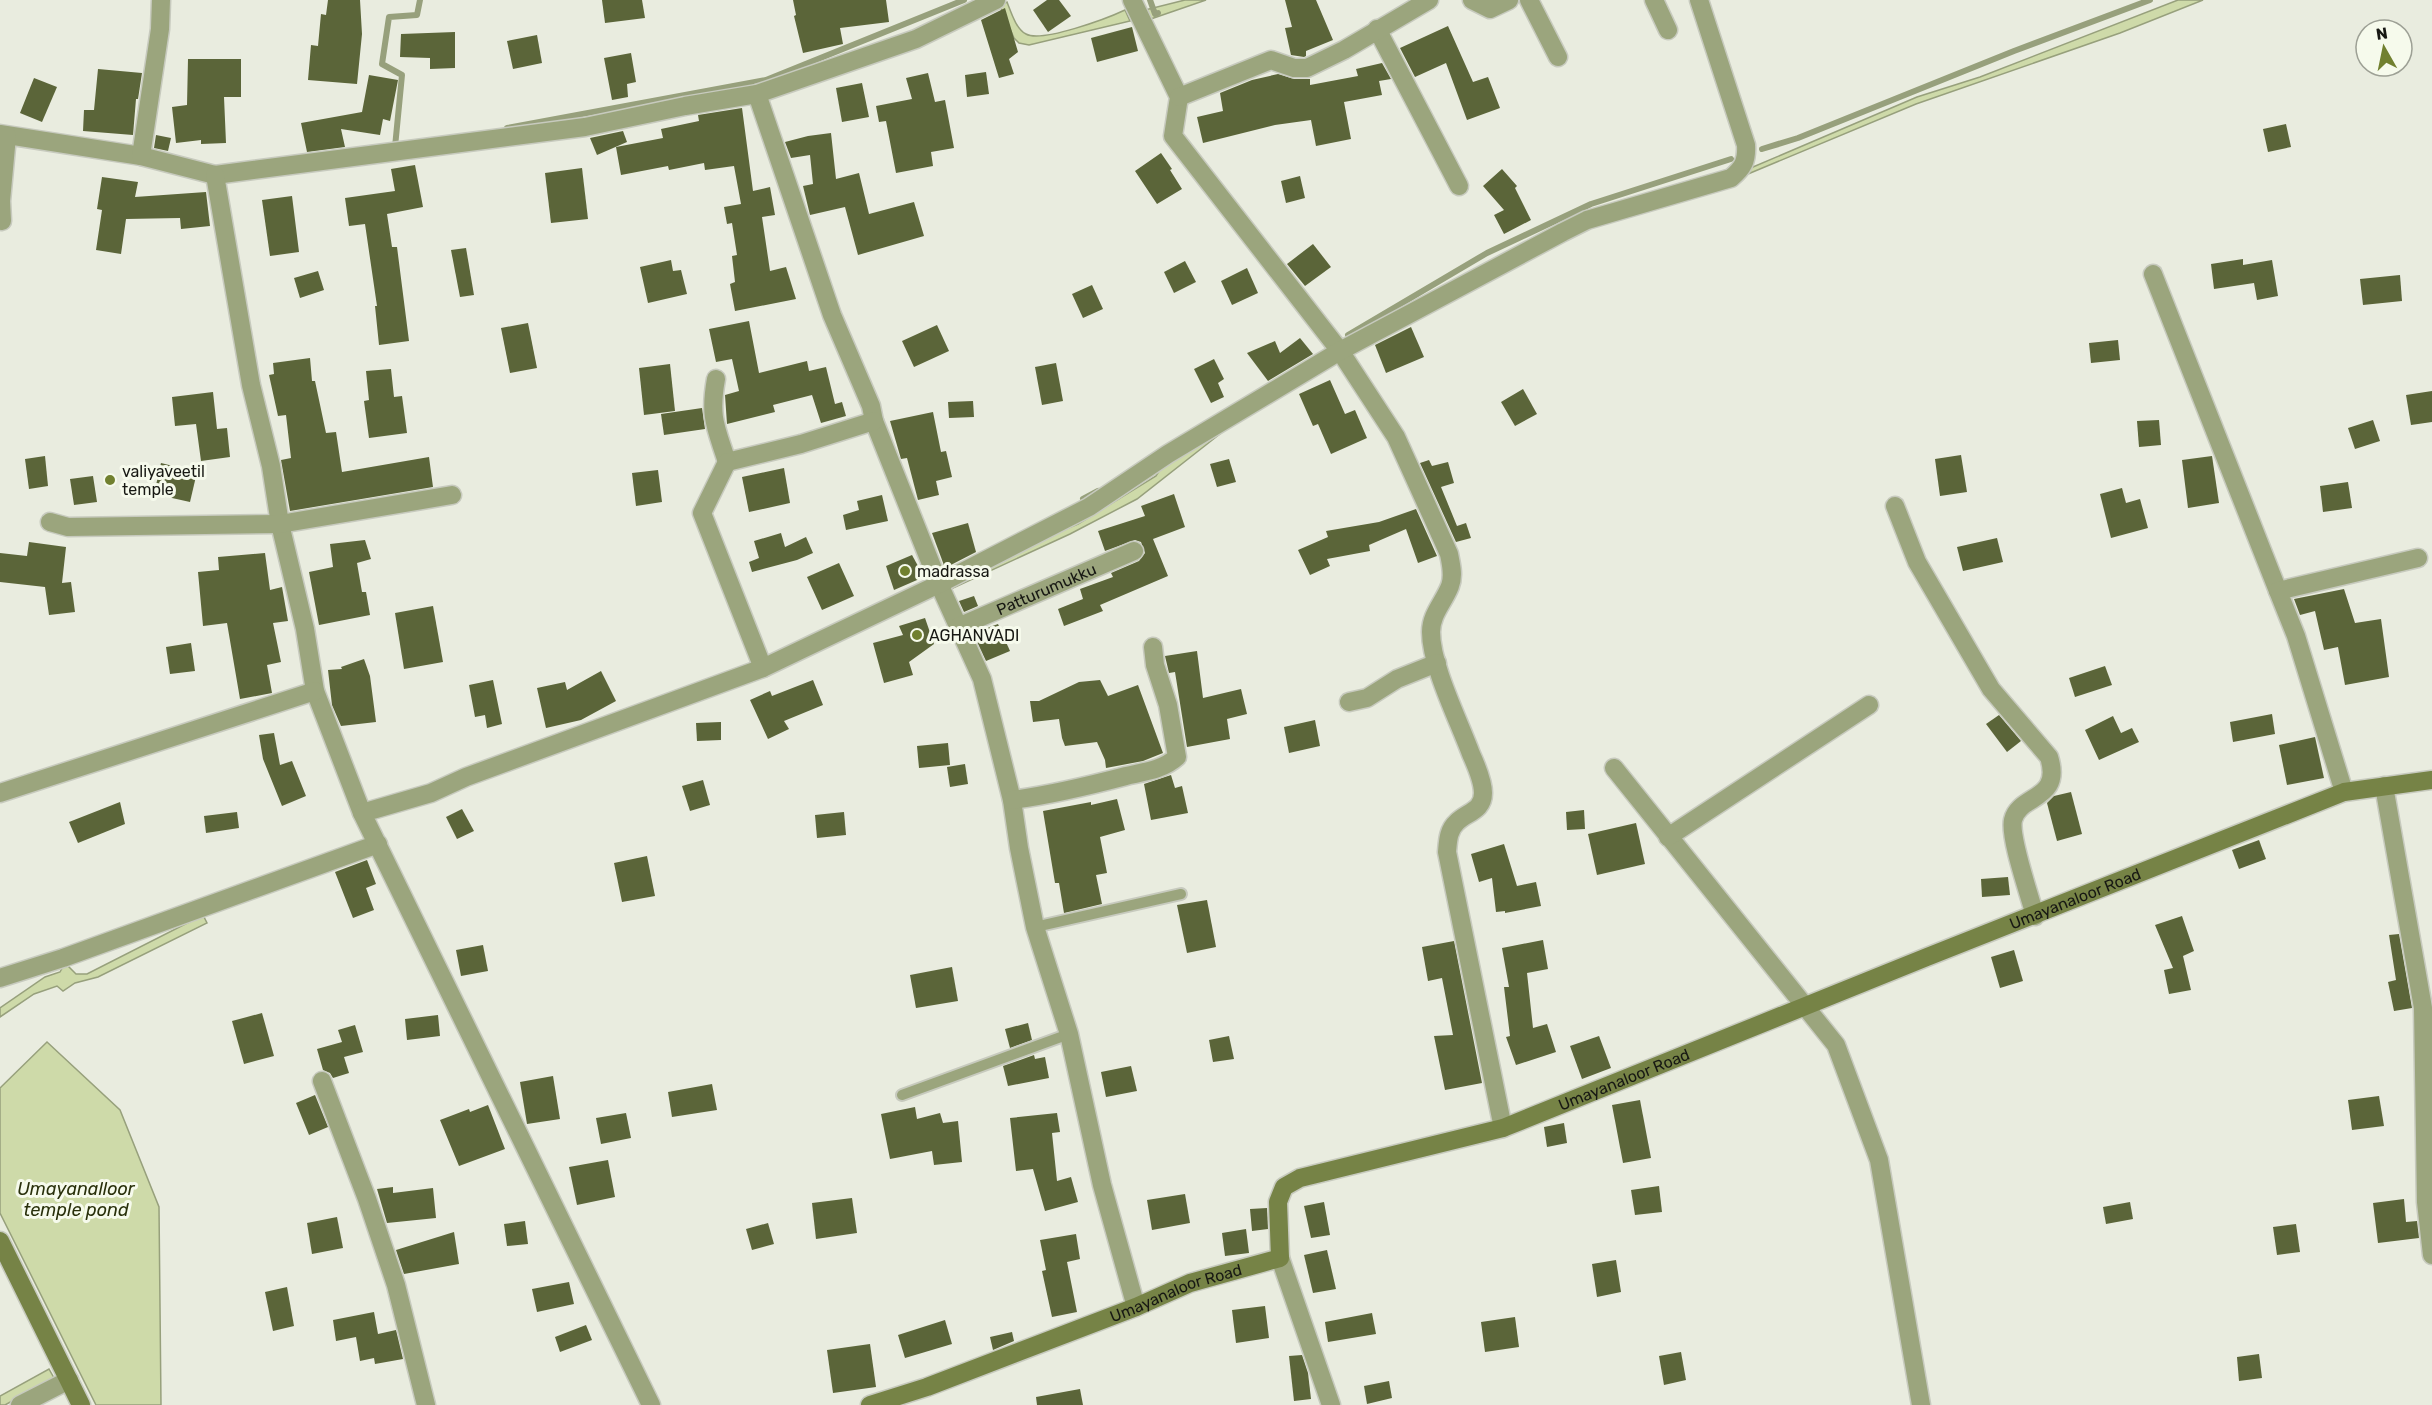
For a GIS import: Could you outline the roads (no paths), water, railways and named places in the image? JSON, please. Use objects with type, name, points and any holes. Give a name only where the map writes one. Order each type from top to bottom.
[{"type":"main road","name":"Umayanaloor Road","points":[[870,1405],[928,1396],[1190,1283],[1280,1258],[1278,1202],[1284,1187],[1300,1178],[1503,1128],[2344,792],[2432,780]]},
{"type":"main road","points":[[0,1241],[81,1405]]},
{"type":"street","points":[[141,156],[160,29],[161,0]]},
{"type":"street","points":[[2,221],[4,135],[141,156],[216,175],[585,127],[757,94],[916,39],[995,0]]},
{"type":"street","points":[[1132,0],[1179,97],[1173,136],[1340,351],[1396,437],[1449,554],[1452,568],[1451,584],[1434,616],[1431,632],[1437,663],[1483,791],[1482,802],[1476,809],[1456,822],[1449,833],[1447,852],[1503,1128]]},
{"type":"street","points":[[1179,97],[1271,60],[1294,68],[1307,68],[1344,50],[1429,0]]},
{"type":"street","points":[[1472,0],[1490,9],[1509,0]]},
{"type":"street","points":[[1529,0],[1558,57]]},
{"type":"street","points":[[1654,0],[1668,30]]},
{"type":"street","points":[[362,813],[432,793],[466,777],[763,668],[939,584],[1089,507],[1168,454],[1340,351],[1587,220],[1731,178],[1747,159],[1746,145],[1700,0]]},
{"type":"street","points":[[1377,29],[1459,186]]},
{"type":"street","points":[[757,94],[832,315],[871,406],[874,421],[939,584],[982,679],[1012,800],[1035,927],[1068,1034],[1102,1185],[1136,1307]]},
{"type":"street","points":[[216,175],[251,386],[272,466],[280,524],[305,629],[315,691],[362,813],[651,1405]]},
{"type":"street","points":[[2153,274],[2296,636],[2344,792]]},
{"type":"street","points":[[716,380],[712,401],[714,427],[727,462],[702,513],[763,668]]},
{"type":"street","points":[[727,462],[801,444],[874,421]]},
{"type":"street","points":[[50,522],[68,527],[280,524],[452,495]]},
{"type":"street","points":[[1895,506],[1917,562],[1991,688],[2049,757],[2052,766],[2051,779],[2042,794],[2019,809],[2013,820],[2014,836],[2035,916]]},
{"type":"street","name":"Patturumukku","points":[[958,627],[1134,551]]},
{"type":"street","points":[[2278,591],[2418,558]]},
{"type":"street","points":[[1012,800],[1060,793],[1150,771],[1169,764],[1177,757],[1171,736],[1168,705],[1155,664],[1153,647]]},
{"type":"street","points":[[1349,702],[1367,698],[1397,679],[1437,663]]},
{"type":"street","points":[[0,793],[315,691]]},
{"type":"street","points":[[1668,837],[1869,705]]},
{"type":"street","points":[[1614,768],[1836,1045],[1879,1160],[1920,1405]]},
{"type":"street","points":[[2384,786],[2423,1008],[2426,1202],[2432,1255]]},
{"type":"street","points":[[0,978],[63,958],[378,844]]},
{"type":"street","points":[[322,1081],[367,1199],[396,1285],[426,1405]]},
{"type":"street","points":[[1280,1258],[1331,1405]]},
{"type":"street","points":[[20,1405],[69,1380]]},
{"type":"lane","points":[[1035,927],[1180,894]]},
{"type":"lane","points":[[902,1095],[1068,1034]]},
{"type":"water","points":[[1185,0],[1206,0],[1145,21],[1141,11]]},
{"type":"water","points":[[2178,0],[2203,0],[2120,33],[1916,104],[1736,179],[1746,170],[1917,97],[1980,77]]},
{"type":"water","points":[[1007,2],[1022,32],[1034,36],[1075,28],[1125,10],[1130,21],[1029,45],[1019,43],[1014,38],[1000,6]]},
{"type":"water","points":[[1225,430],[1137,499],[1070,534],[953,588],[950,583],[1036,541],[1078,524],[1156,476],[1164,463]]},
{"type":"water","points":[[203,915],[207,923],[98,977],[75,983],[63,991],[57,986],[34,994],[0,1017],[0,1008],[45,977],[60,972],[65,963],[76,974],[87,974]]},
{"type":"water","name":"Umayanalloor temple pond","points":[[47,1042],[120,1110],[159,1207],[161,1405],[96,1405],[0,1213],[0,1088]]},
{"type":"water","points":[[49,1369],[54,1378],[5,1405],[0,1405],[0,1396]]},
{"type":"waterway","points":[[397,147],[395,147],[402,75],[382,64],[389,17],[417,15],[420,0]]},
{"type":"waterway","points":[[507,128],[766,80],[964,0]]},
{"type":"waterway","points":[[1150,0],[1155,14],[1158,13]]},
{"type":"waterway","points":[[1762,149],[1798,138],[2014,51],[2150,0]]},
{"type":"waterway","points":[[1348,335],[1487,253],[1591,204],[1731,159]]},
{"type":"waterway","points":[[1083,499],[1098,491]]},
{"type":"place","name":"valiyaveetil temple","points":[[110,480]]},
{"type":"place","name":"madrassa","points":[[905,571]]},
{"type":"place","name":"AGHANVADI","points":[[917,635]]}]
